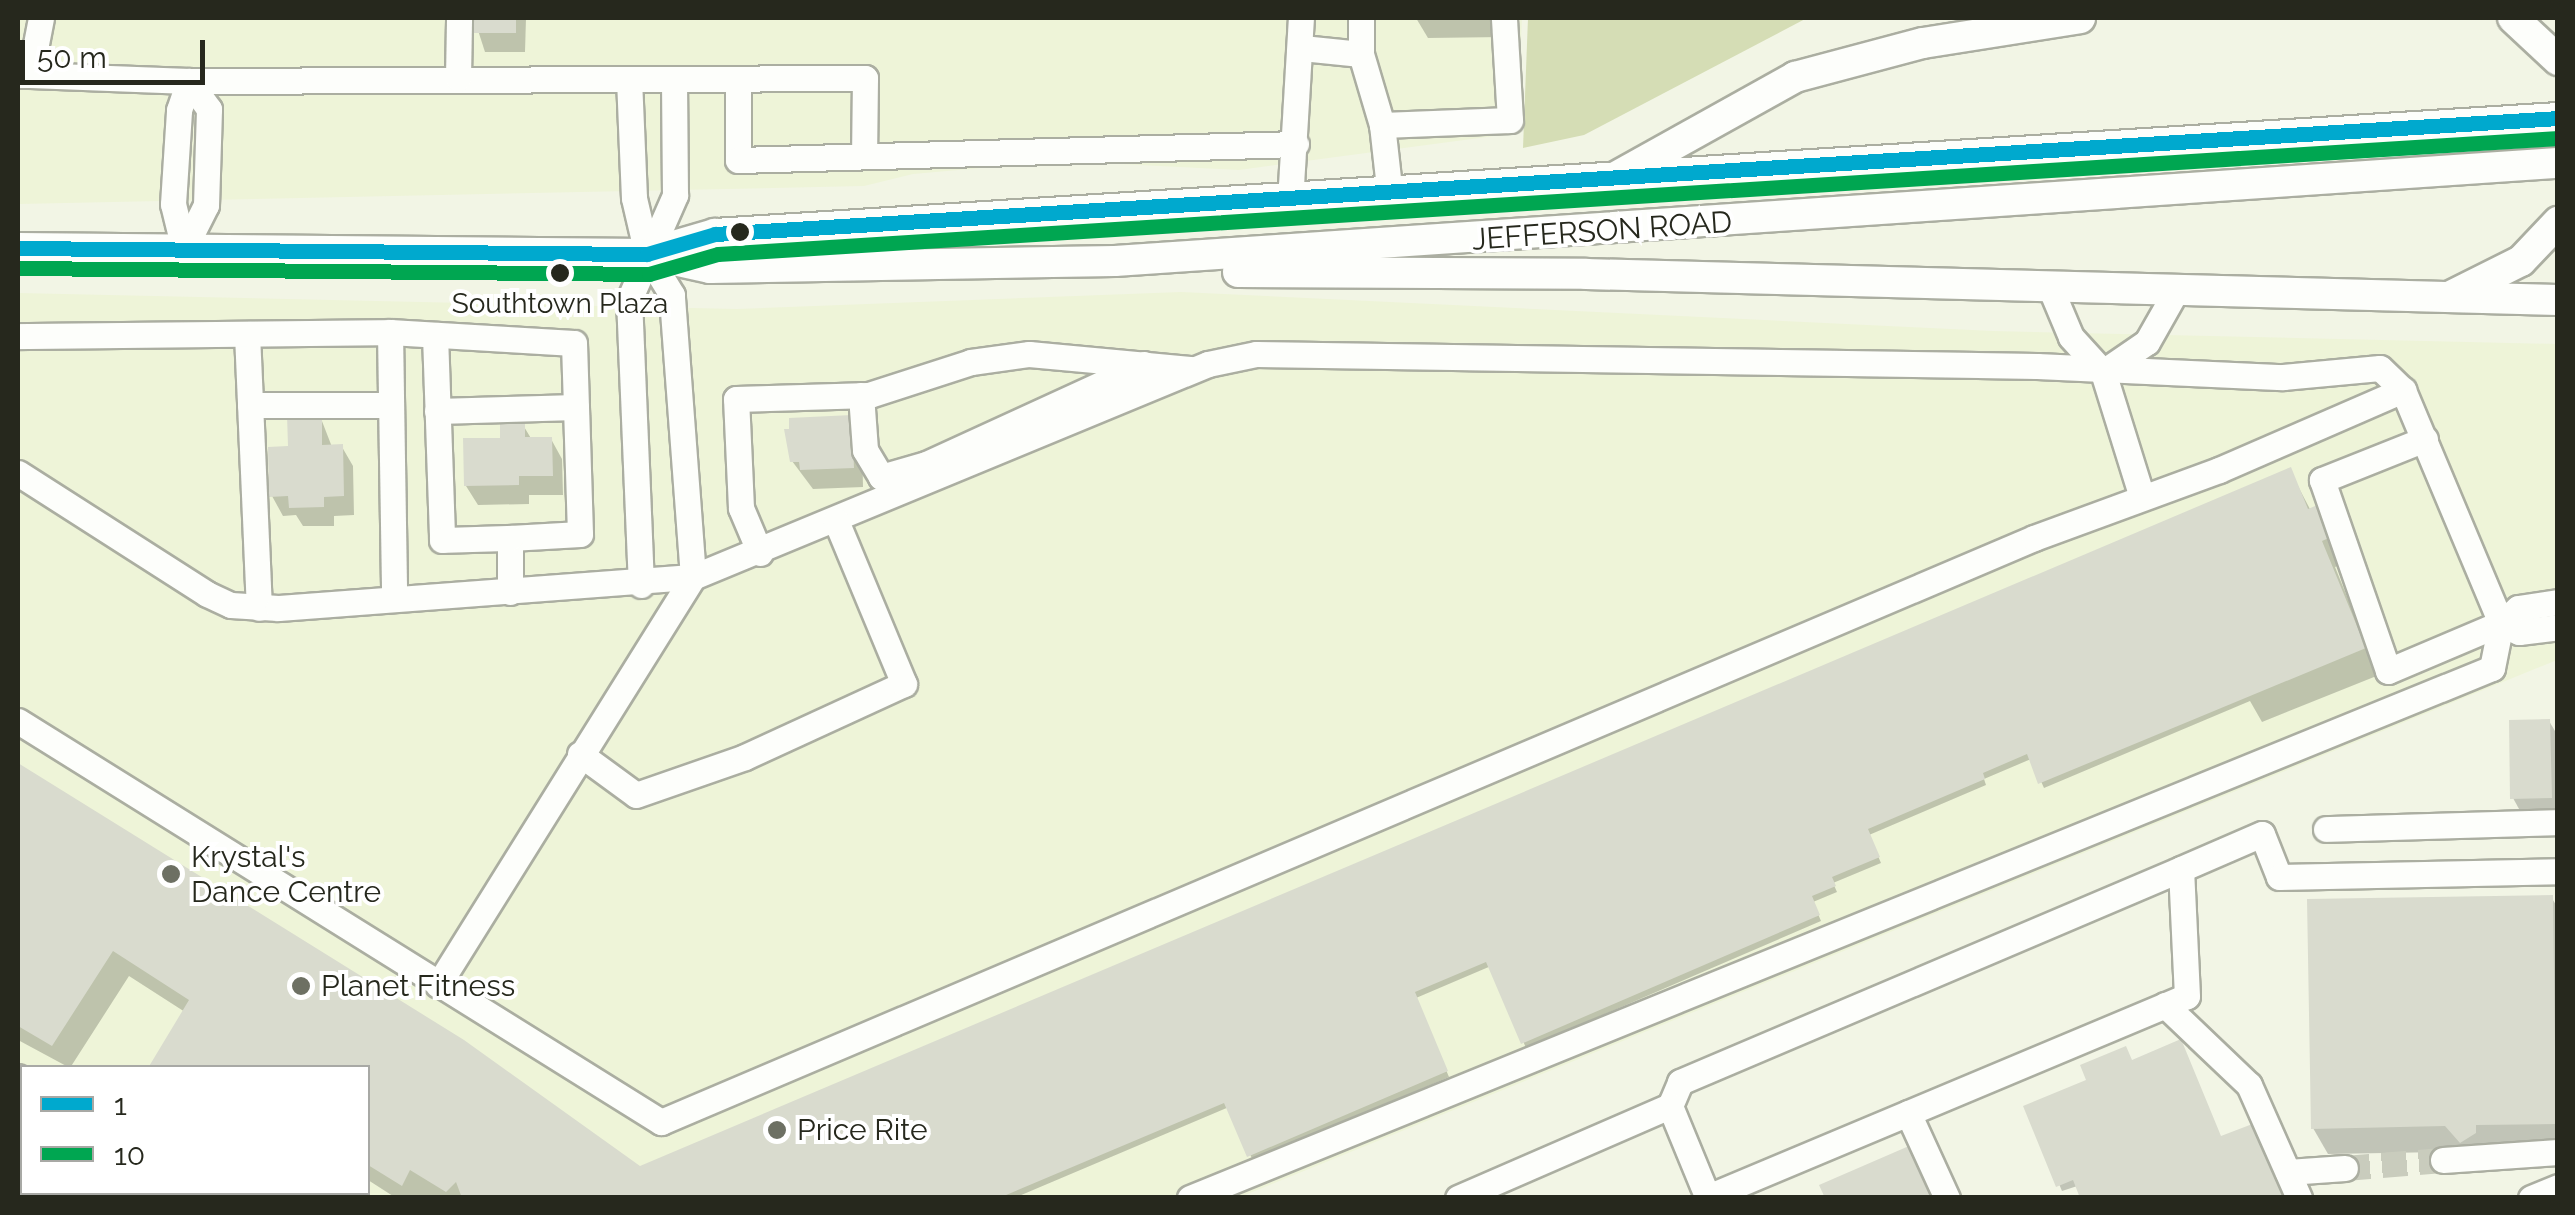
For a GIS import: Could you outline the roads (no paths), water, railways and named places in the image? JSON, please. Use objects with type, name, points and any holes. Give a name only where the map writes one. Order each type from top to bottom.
[{"type":"main road","points":[[1608,182],[1795,77],[1923,42],[2080,18]]},
{"type":"main road","points":[[2513,18],[2558,60]]},
{"type":"main road","name":"JEFFERSON ROAD","points":[[647,254],[715,234],[1390,196],[2558,118]]},
{"type":"main road","name":"JEFFERSON ROAD","points":[[18,248],[647,254],[710,268],[1115,261],[2558,163]]},
{"type":"main road","points":[[2442,300],[2521,261],[2558,222]]},
{"type":"main road","points":[[1115,261],[1196,272],[2050,286],[2442,300],[2558,300]]},
{"type":"street","points":[[41,18],[24,75],[190,81],[865,78],[864,155]]},
{"type":"street","points":[[458,78],[459,18]]},
{"type":"street","points":[[1290,202],[1301,18]]},
{"type":"street","points":[[1361,18],[1360,54],[1382,125],[1390,196]]},
{"type":"street","points":[[1382,125],[1510,120],[1504,18]]},
{"type":"street","points":[[1302,48],[1360,54]]},
{"type":"street","points":[[438,985],[693,577],[672,295],[647,254],[634,198],[629,79]]},
{"type":"street","points":[[641,585],[629,300],[675,195],[674,79]]},
{"type":"street","points":[[184,248],[206,205],[209,128],[209,109],[190,81]]},
{"type":"street","points":[[738,81],[738,160],[1296,144]]},
{"type":"street","points":[[2050,286],[2071,337],[2103,372],[2146,494]]},
{"type":"street","points":[[2103,372],[2147,342],[2176,291]]},
{"type":"street","points":[[390,332],[394,598]]},
{"type":"street","points":[[18,336],[390,332],[574,342],[580,534],[442,540],[435,335]]},
{"type":"street","points":[[247,334],[259,608]]},
{"type":"street","points":[[18,473],[208,594],[259,608],[641,585],[693,577],[760,553],[1196,369],[1256,354],[1306,352],[2282,377],[2380,368],[2403,390],[2500,623],[2492,668],[1190,1198]]},
{"type":"street","points":[[760,553],[741,508],[736,400],[861,395],[970,362],[1029,354],[1196,369]]},
{"type":"street","points":[[861,395],[865,450],[882,477],[926,464],[1144,364]]},
{"type":"street","points":[[18,721],[661,1122],[2146,494],[2403,390]]},
{"type":"street","points":[[250,405],[390,405]]},
{"type":"street","points":[[438,411],[576,407]]},
{"type":"street","points":[[2425,438],[2322,480],[2388,671],[2500,623],[2518,608],[2558,602]]},
{"type":"street","points":[[580,754],[636,795],[745,757],[904,684],[836,521]]},
{"type":"street","points":[[510,538],[510,592]]},
{"type":"street","points":[[2500,623],[2520,632],[2558,627]]},
{"type":"street","points":[[2326,829],[2558,822]]},
{"type":"street","points":[[1458,1198],[1670,1106],[1680,1082],[2262,834],[2278,877],[2558,870]]},
{"type":"street","points":[[1670,1106],[1708,1197],[2186,996],[2180,869]]},
{"type":"street","points":[[2165,1005],[2249,1084],[2299,1198]]},
{"type":"street","points":[[1908,1113],[1947,1198]]},
{"type":"street","points":[[2444,1160],[2558,1152]]},
{"type":"street","points":[[2288,1172],[2346,1168]]},
{"type":"street","points":[[2532,1198],[2558,1186]]},
{"type":"tunnel","points":[[2345,1168],[2443,1160]]},
{"type":"place","name":"Southtown Plaza","points":[[560,273]]},
{"type":"place","name":"Krystal's Dance Centre","points":[[171,874]]},
{"type":"place","name":"Planet Fitness","points":[[301,986]]},
{"type":"place","name":"Price Rite","points":[[777,1130]]}]
